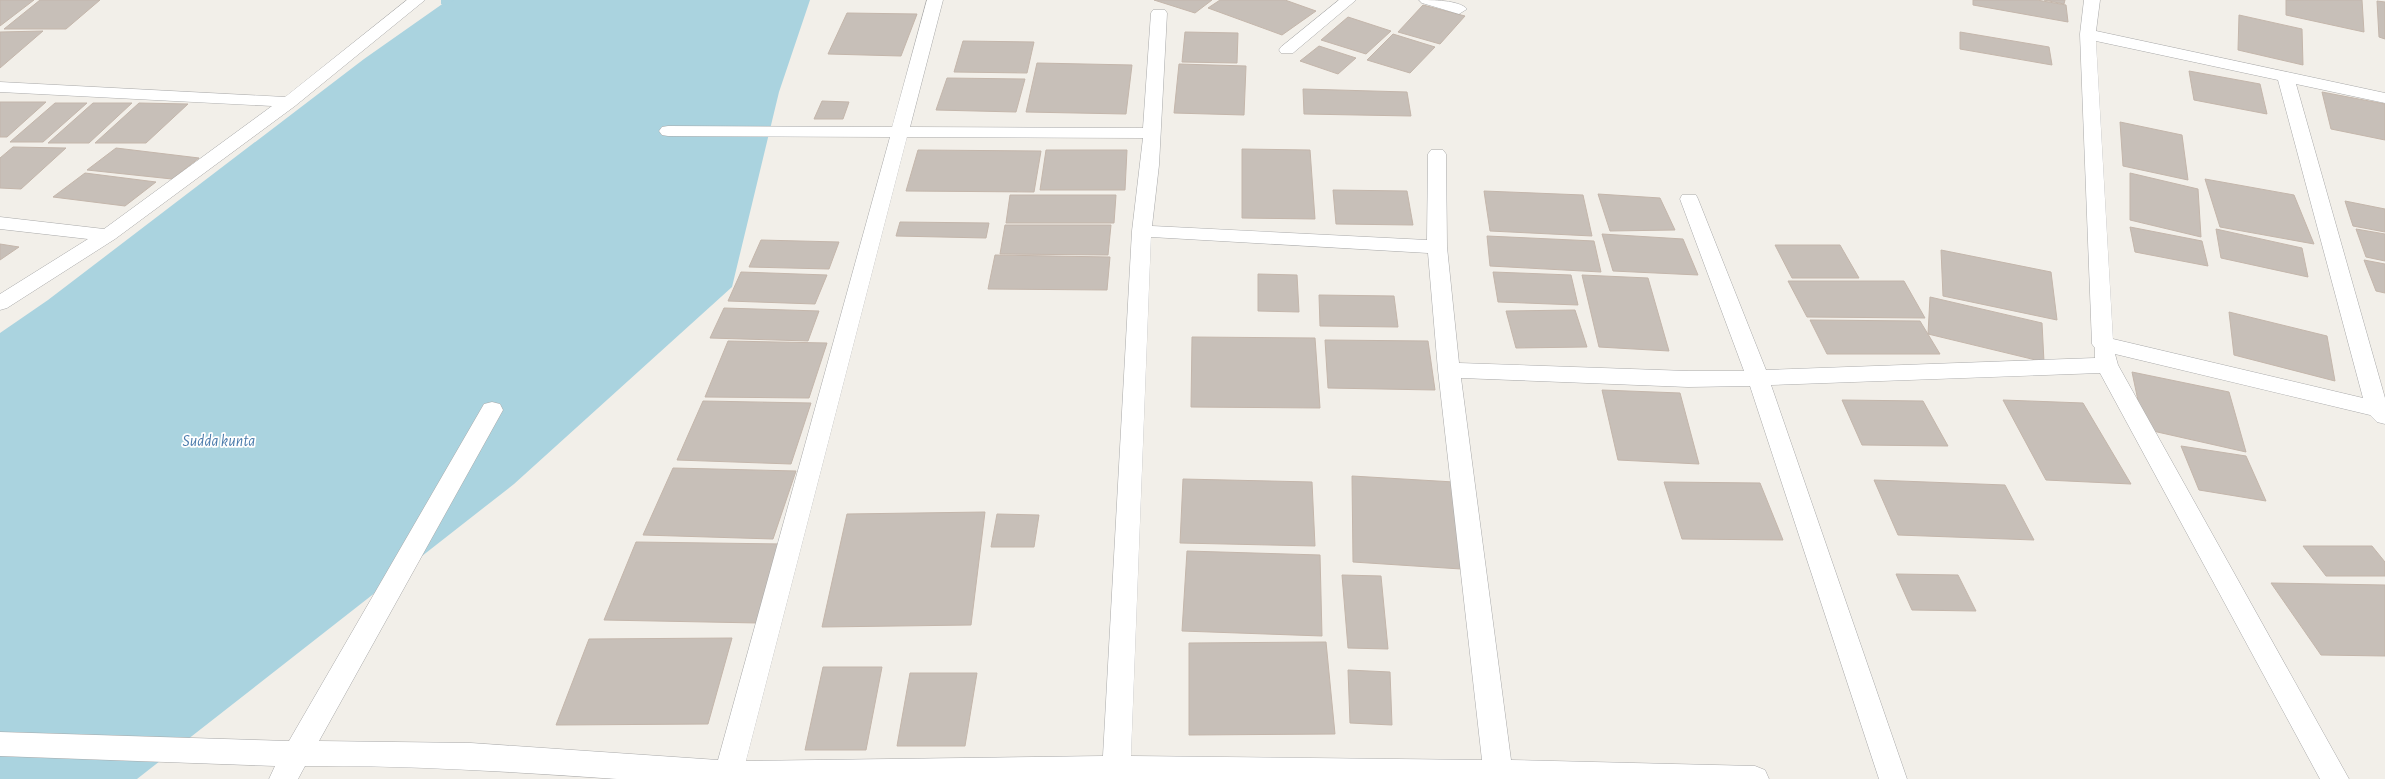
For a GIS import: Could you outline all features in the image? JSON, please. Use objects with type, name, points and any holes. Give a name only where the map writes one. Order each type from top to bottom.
[{"type":"street","points":[[0,302],[108,235],[289,102],[402,10],[417,0]]},
{"type":"street","points":[[728,776],[901,133],[935,0]]},
{"type":"street","points":[[1287,50],[1348,0]]},
{"type":"street","points":[[1427,0],[1460,10]]},
{"type":"street","points":[[2092,0],[2088,34],[2105,354],[2335,779]]},
{"type":"street","points":[[1116,774],[1142,231],[1152,133],[1159,13]]},
{"type":"street","points":[[2088,34],[2385,98]]},
{"type":"street","points":[[1448,370],[1688,379],[1758,378],[2105,354],[2381,412],[2285,76]]},
{"type":"street","points":[[0,88],[289,102]]},
{"type":"street","points":[[668,132],[1152,133]]},
{"type":"street","points":[[1437,154],[1437,247],[1448,370],[1498,776]]},
{"type":"street","points":[[1689,199],[1758,378],[1893,779]]},
{"type":"street","points":[[0,223],[108,235]]},
{"type":"street","points":[[1142,231],[1437,247]]},
{"type":"street","points":[[283,779],[492,410]]},
{"type":"street","points":[[0,744],[297,754],[361,753],[470,756],[728,776],[1116,774],[1755,779]]},
{"type":"water","name":"Sudda kunta","points":[[448,0],[810,0],[779,92],[732,287],[514,484],[137,779],[0,779],[0,333],[48,300],[364,59]]},
{"type":"building","points":[[0,0],[34,0],[0,26]]},
{"type":"building","points":[[40,0],[100,0],[66,29],[4,29]]},
{"type":"building","points":[[1154,0],[1212,0],[1195,13]]},
{"type":"building","points":[[1220,0],[1285,0],[1316,11],[1282,35],[1208,8]]},
{"type":"building","points":[[1973,0],[2037,0],[2066,5],[2068,22],[1973,5]]},
{"type":"building","points":[[2044,0],[2065,0],[2064,4]]},
{"type":"building","points":[[2286,0],[2362,0],[2364,32],[2286,15]]},
{"type":"building","points":[[2377,1],[2385,2],[2385,39],[2379,37]]},
{"type":"building","points":[[1423,5],[1465,16],[1440,44],[1398,32]]},
{"type":"building","points":[[847,13],[917,14],[901,56],[828,54]]},
{"type":"building","points":[[2239,15],[2302,29],[2303,65],[2238,50]]},
{"type":"building","points":[[1348,17],[1391,31],[1366,54],[1321,40]]},
{"type":"building","points":[[43,31],[0,68],[0,32]]},
{"type":"building","points":[[1185,32],[1238,33],[1237,63],[1182,62]]},
{"type":"building","points":[[1960,32],[2049,47],[2052,65],[1960,49]]},
{"type":"building","points":[[1393,34],[1435,47],[1410,73],[1367,60]]},
{"type":"building","points":[[963,41],[1034,42],[1027,73],[954,72]]},
{"type":"building","points":[[1319,46],[1356,58],[1338,74],[1300,61]]},
{"type":"building","points":[[1037,63],[1132,65],[1126,114],[1026,112]]},
{"type":"building","points":[[1179,64],[1246,66],[1244,115],[1174,113]]},
{"type":"building","points":[[2189,71],[2260,84],[2267,114],[2194,100]]},
{"type":"building","points":[[947,78],[1025,79],[1016,112],[936,110]]},
{"type":"building","points":[[1303,89],[1407,92],[1411,116],[1304,114]]},
{"type":"building","points":[[2322,92],[2385,104],[2385,140],[2331,129]]},
{"type":"building","points":[[822,101],[849,102],[843,119],[814,119]]},
{"type":"building","points":[[0,102],[46,102],[7,137],[0,137]]},
{"type":"building","points":[[55,103],[87,103],[43,142],[10,142]]},
{"type":"building","points":[[93,103],[132,103],[89,143],[48,143]]},
{"type":"building","points":[[139,103],[188,104],[146,143],[95,143]]},
{"type":"building","points":[[2120,122],[2182,135],[2188,180],[2123,166]]},
{"type":"building","points":[[13,147],[66,148],[21,189],[0,188],[0,158]]},
{"type":"building","points":[[116,148],[199,158],[172,179],[87,170]]},
{"type":"building","points":[[1242,149],[1310,150],[1315,219],[1242,218]]},
{"type":"building","points":[[918,150],[1041,151],[1034,192],[906,191]]},
{"type":"building","points":[[1046,150],[1127,150],[1125,190],[1040,190]]},
{"type":"building","points":[[85,173],[156,182],[125,206],[53,197]]},
{"type":"building","points":[[2130,173],[2198,189],[2201,237],[2130,220]]},
{"type":"building","points":[[2205,179],[2294,195],[2314,244],[2220,227]]},
{"type":"building","points":[[1333,190],[1407,191],[1413,225],[1336,224]]},
{"type":"building","points":[[1484,191],[1583,195],[1592,236],[1490,231]]},
{"type":"building","points":[[1598,194],[1660,198],[1675,230],[1610,231]]},
{"type":"building","points":[[1010,195],[1116,195],[1114,223],[1006,223]]},
{"type":"building","points":[[2345,201],[2385,209],[2385,232],[2353,226]]},
{"type":"building","points":[[900,222],[989,223],[986,238],[896,236]]},
{"type":"building","points":[[1005,225],[1111,225],[1108,255],[1000,254]]},
{"type":"building","points":[[2130,227],[2202,241],[2208,266],[2135,252]]},
{"type":"building","points":[[2216,229],[2302,248],[2308,277],[2221,258]]},
{"type":"building","points":[[2356,229],[2385,234],[2385,261],[2366,257]]},
{"type":"building","points":[[1602,234],[1683,239],[1698,275],[1613,271]]},
{"type":"building","points":[[1487,236],[1594,241],[1601,272],[1490,266]]},
{"type":"building","points":[[761,240],[839,242],[829,269],[749,267]]},
{"type":"building","points":[[0,244],[19,247],[0,260]]},
{"type":"building","points":[[1775,245],[1840,245],[1859,278],[1792,278]]},
{"type":"building","points":[[1941,250],[2051,272],[2057,320],[1943,296]]},
{"type":"building","points":[[995,255],[1110,257],[1107,290],[988,289]]},
{"type":"building","points":[[2364,260],[2385,264],[2385,293],[2376,291]]},
{"type":"building","points":[[741,272],[827,275],[815,304],[728,301]]},
{"type":"building","points":[[1493,272],[1571,275],[1578,305],[1498,302]]},
{"type":"building","points":[[1258,274],[1297,275],[1299,312],[1258,311]]},
{"type":"building","points":[[1582,275],[1648,278],[1669,351],[1599,347]]},
{"type":"building","points":[[1788,281],[1904,281],[1925,318],[1807,317]]},
{"type":"building","points":[[1319,295],[1394,296],[1398,327],[1320,326]]},
{"type":"building","points":[[1930,297],[2042,323],[2044,362],[1928,334]]},
{"type":"building","points":[[724,308],[819,311],[808,341],[710,338]]},
{"type":"building","points":[[1575,310],[1587,347],[1516,348],[1506,311]]},
{"type":"building","points":[[2229,312],[2327,336],[2335,381],[2234,355]]},
{"type":"building","points":[[1810,320],[1920,321],[1940,354],[1827,354]]},
{"type":"building","points":[[1192,337],[1315,338],[1320,408],[1191,407]]},
{"type":"building","points":[[1325,340],[1428,341],[1435,390],[1328,388]]},
{"type":"building","points":[[728,341],[827,343],[809,398],[705,397]]},
{"type":"building","points":[[2132,372],[2229,392],[2246,452],[2144,429]]},
{"type":"building","points":[[1602,390],[1680,393],[1699,464],[1618,460]]},
{"type":"building","points":[[1842,400],[1923,401],[1948,446],[1862,445]]},
{"type":"building","points":[[2003,400],[2083,403],[2131,484],[2046,480]]},
{"type":"building","points":[[703,401],[811,403],[791,464],[677,460]]},
{"type":"building","points":[[2181,446],[2246,456],[2266,501],[2199,490]]},
{"type":"building","points":[[673,468],[796,471],[773,539],[643,535]]},
{"type":"building","points":[[1352,476],[1454,482],[1461,569],[1353,562]]},
{"type":"building","points":[[1183,479],[1312,482],[1315,546],[1180,543]]},
{"type":"building","points":[[1874,480],[2005,485],[2034,540],[1898,535]]},
{"type":"building","points":[[1664,482],[1760,483],[1783,540],[1682,539]]},
{"type":"building","points":[[985,512],[971,625],[822,627],[847,514]]},
{"type":"building","points":[[997,514],[1039,515],[1034,547],[991,547]]},
{"type":"building","points":[[636,542],[783,544],[758,623],[604,620]]},
{"type":"building","points":[[2303,546],[2372,546],[2385,562],[2385,576],[2326,576]]},
{"type":"building","points":[[1187,551],[1320,555],[1322,636],[1182,631]]},
{"type":"building","points":[[1896,574],[1958,575],[1976,611],[1912,610]]},
{"type":"building","points":[[1342,575],[1381,576],[1388,649],[1348,648]]},
{"type":"building","points":[[2271,583],[2385,585],[2385,656],[2321,655]]},
{"type":"building","points":[[732,638],[708,724],[556,725],[589,639]]},
{"type":"building","points":[[1326,642],[1335,734],[1189,735],[1189,643]]},
{"type":"building","points":[[823,667],[882,667],[866,750],[805,750]]},
{"type":"building","points":[[1348,670],[1390,672],[1392,725],[1350,723]]},
{"type":"building","points":[[910,673],[977,673],[965,746],[897,746]]}]
